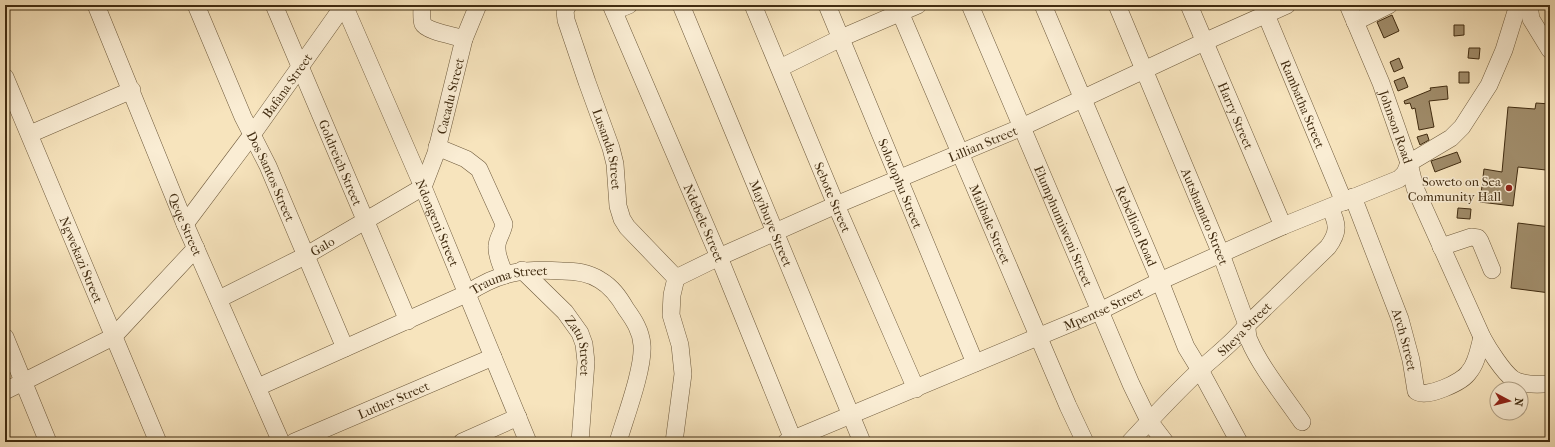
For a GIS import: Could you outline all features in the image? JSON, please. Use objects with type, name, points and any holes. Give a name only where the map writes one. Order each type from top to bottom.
[{"type":"street","name":"Qeqe Street","points":[[96,5],[132,90],[185,224],[281,442]]},
{"type":"street","name":"Dos Santos Street","points":[[196,5],[251,136],[268,166],[345,348]]},
{"type":"street","name":"Goldreich Street","points":[[274,5],[408,321]]},
{"type":"street","name":"Bafana Street","points":[[185,224],[251,136],[344,5]]},
{"type":"street","name":"Ndongeni Street","points":[[344,5],[423,187],[528,442]]},
{"type":"street","points":[[422,5],[424,26],[464,39]]},
{"type":"street","name":"Cacadu Street","points":[[423,187],[437,146],[464,39],[478,5]]},
{"type":"street","name":"Lusanda Street","points":[[568,5],[566,20],[616,164],[618,206],[622,219],[627,227],[676,278]]},
{"type":"street","name":"Mayibuye Street","points":[[681,5],[862,442]]},
{"type":"street","name":"Sebote Street","points":[[753,5],[836,205],[916,389]]},
{"type":"street","name":"Solodophu Street","points":[[827,5],[975,363]]},
{"type":"street","points":[[780,68],[899,9],[918,5]]},
{"type":"street","name":"Elumphumiweni Street","points":[[970,5],[1131,384],[1149,420],[1165,442]]},
{"type":"street","name":"Rebellion Road","points":[[1043,5],[1160,281],[1186,347],[1239,442]]},
{"type":"street","name":"Autshamato Street","points":[[1117,5],[1221,254],[1247,325],[1249,341],[1302,422]]},
{"type":"street","name":"Harry Street","points":[[1189,5],[1283,226]]},
{"type":"street","name":"Lillian Street","points":[[676,278],[719,257],[836,205],[1022,127],[1082,100],[1204,42],[1264,10],[1287,5]]},
{"type":"street","name":"Johnson Road","points":[[1348,5],[1381,84],[1409,163],[1412,181],[1482,337],[1488,348],[1513,379],[1523,383],[1550,384]]},
{"type":"street","points":[[1355,22],[1389,5]]},
{"type":"street","points":[[1409,163],[1451,138],[1462,127],[1489,85],[1504,50],[1518,5]]},
{"type":"street","points":[[1529,5],[1531,19],[1548,42]]},
{"type":"street","name":"Ndebele Street","points":[[618,7],[719,257],[791,441]]},
{"type":"street","name":"Malibale Street","points":[[899,9],[1038,336],[1085,442]]},
{"type":"street","name":"Rambatha Street","points":[[1264,10],[1343,202]]},
{"type":"street","name":"Ngwekazi Street","points":[[5,76],[158,442]]},
{"type":"street","points":[[30,134],[132,90]]},
{"type":"street","points":[[437,146],[466,159],[479,169],[504,224],[497,246],[497,252],[505,275]]},
{"type":"street","name":"Mpentse Street","points":[[791,441],[1100,311],[1160,281],[1283,226],[1399,179],[1405,173],[1409,163]]},
{"type":"street","name":"Galo","points":[[219,299],[305,256],[423,187]]},
{"type":"street","name":"Sheya Street","points":[[1130,442],[1149,420],[1200,370],[1240,335],[1247,325],[1332,242],[1335,236],[1336,224],[1343,202]]},
{"type":"street","name":"Arch Street","points":[[1343,202],[1400,319],[1412,360],[1413,379],[1416,391],[1419,394],[1434,392],[1466,376],[1474,363],[1482,337]]},
{"type":"street","points":[[1442,247],[1471,237],[1478,238],[1492,270]]},
{"type":"street","points":[[5,392],[113,337],[196,248]]},
{"type":"street","name":"Trauma Street","points":[[258,387],[408,321],[505,275],[522,270],[541,269],[578,272],[590,275],[608,286],[618,296],[636,323],[640,335],[642,356],[618,442]]},
{"type":"street","name":"Zatu Street","points":[[522,270],[564,312],[580,333],[584,344],[586,362],[580,442]]},
{"type":"street","points":[[674,442],[683,379],[680,345],[671,315],[672,295],[676,278]]},
{"type":"street","points":[[5,337],[48,442]]},
{"type":"street","name":"Luther Street","points":[[294,442],[493,357]]},
{"type":"street","points":[[462,442],[518,417]]},
{"type":"building","points":[[1392,15],[1399,31],[1384,38],[1377,22]]},
{"type":"building","points":[[1454,25],[1464,25],[1464,35],[1454,36]]},
{"type":"building","points":[[1469,48],[1480,48],[1479,59],[1468,58]]},
{"type":"building","points":[[1399,58],[1403,68],[1394,72],[1390,62]]},
{"type":"building","points":[[1459,72],[1469,72],[1469,83],[1459,83]]},
{"type":"building","points":[[1404,77],[1408,87],[1398,91],[1394,81]]},
{"type":"building","points":[[1447,86],[1448,99],[1429,101],[1434,127],[1419,130],[1415,108],[1412,109],[1410,103],[1405,104],[1404,101],[1431,90],[1430,88]]},
{"type":"building","points":[[1536,103],[1550,104],[1550,137],[1546,170],[1518,167],[1513,206],[1480,202],[1484,169],[1502,172],[1508,107],[1535,109]]},
{"type":"building","points":[[1427,134],[1429,140],[1420,145],[1417,137]]},
{"type":"building","points":[[1457,152],[1461,162],[1435,172],[1431,161]]},
{"type":"building","points":[[1458,208],[1471,209],[1470,219],[1457,218]]},
{"type":"building","points":[[1518,223],[1550,227],[1550,293],[1511,288]]},
{"type":"place","name":"Soweto on Sea Community Hall","points":[[1509,188]]}]
